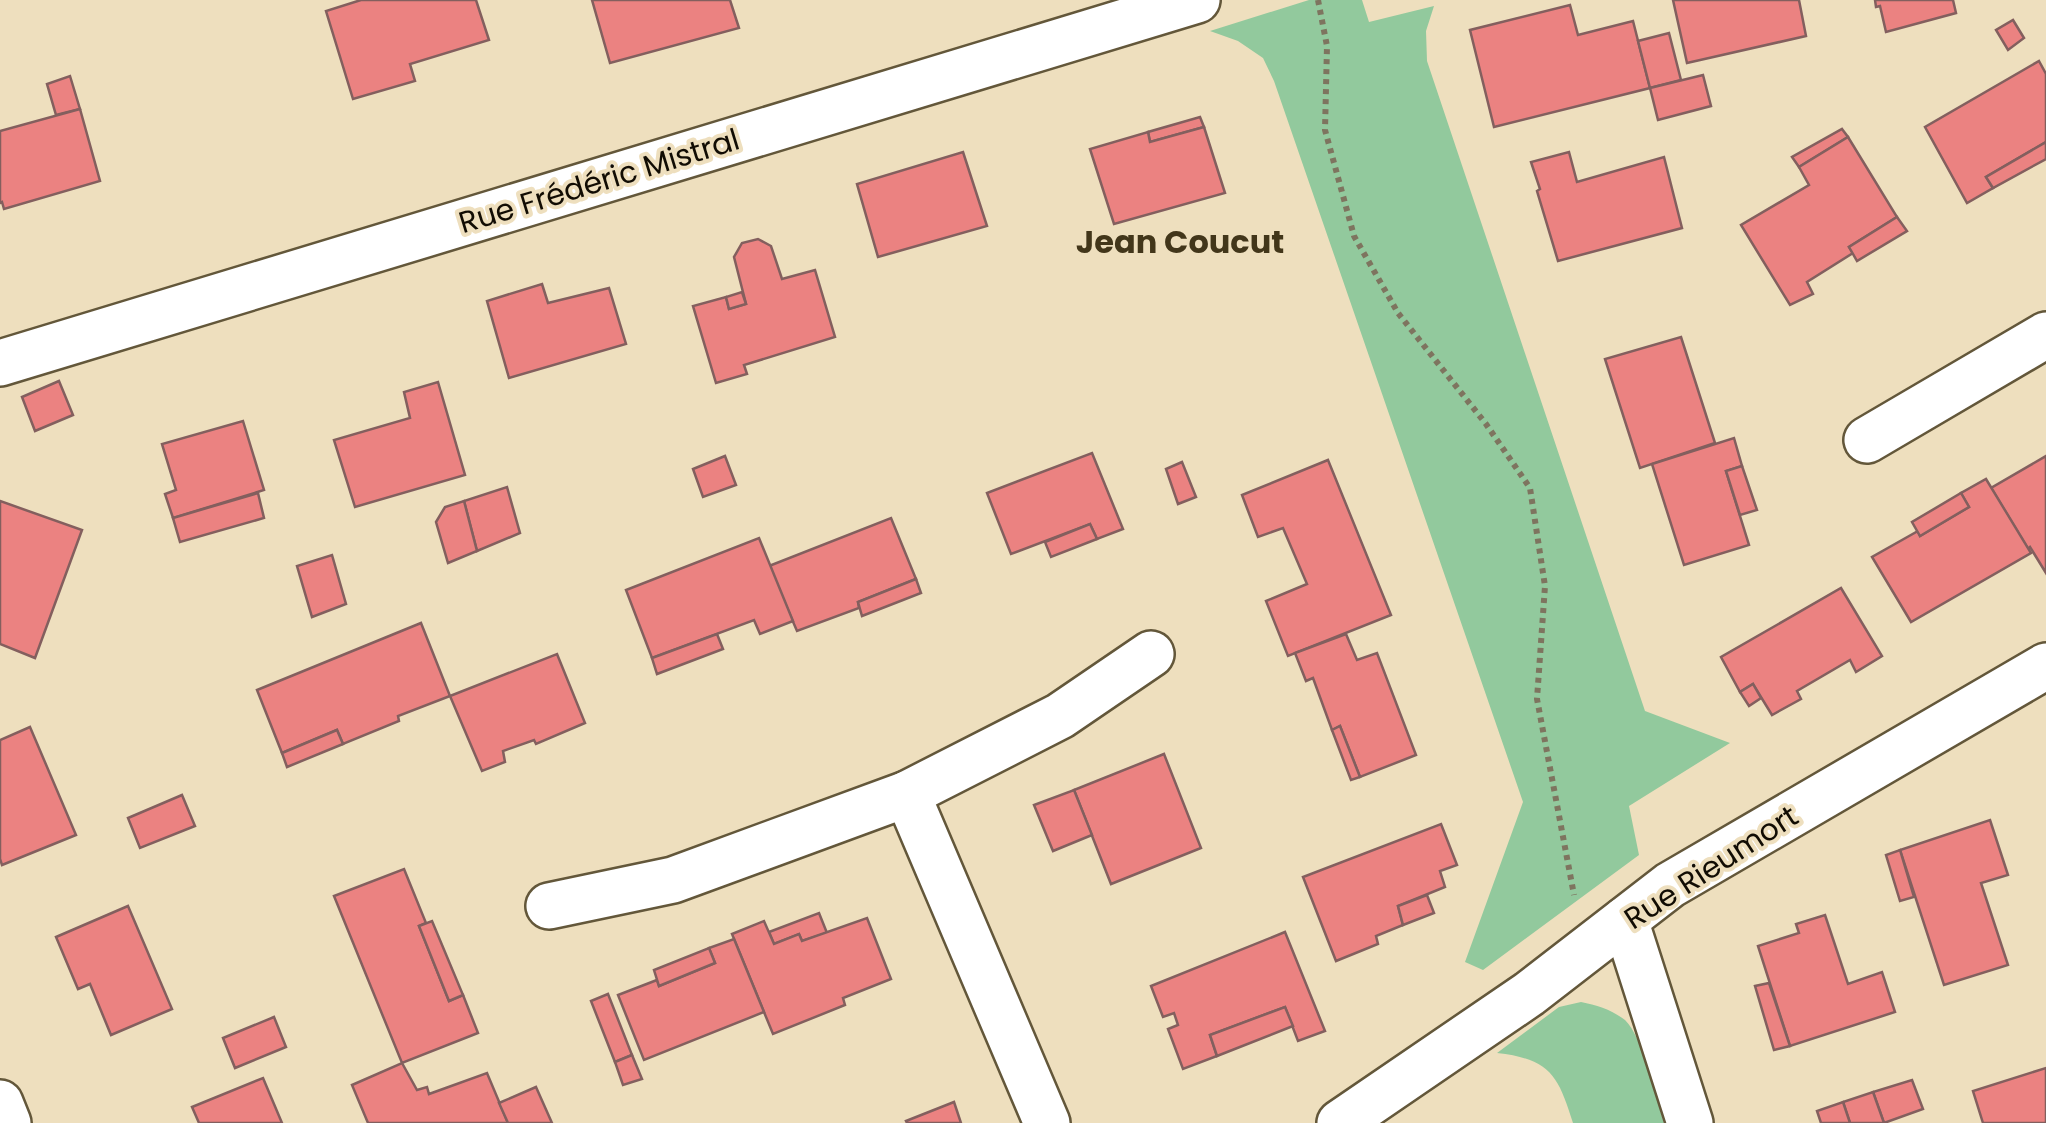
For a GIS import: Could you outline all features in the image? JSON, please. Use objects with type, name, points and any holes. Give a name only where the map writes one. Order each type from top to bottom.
[{"type":"street","name":"Rue Frédéric Mistral","points":[[0,363],[1197,0]]},
{"type":"street","points":[[1867,440],[2046,334]]},
{"type":"street","points":[[550,906],[673,880],[907,794],[1060,716],[1151,654]]},
{"type":"street","name":"Rue Rieumort","points":[[1340,1123],[1529,994],[1670,885],[2046,666]]},
{"type":"street","points":[[907,794],[1047,1123]]},
{"type":"street","points":[[1625,920],[1690,1123]]},
{"type":"street","points":[[0,1103],[8,1123]]},
{"type":"path","points":[[1318,0],[1327,46],[1325,130],[1354,236],[1398,312],[1486,424],[1530,488],[1545,586],[1537,699],[1586,951]]},
{"type":"green space","points":[[1309,0],[1362,0],[1369,22],[1434,6],[1426,31],[1427,61],[1645,711],[1730,743],[1629,806],[1639,855],[1483,970],[1465,962],[1523,802],[1274,81],[1263,58],[1238,41],[1210,31]]},
{"type":"green space","points":[[1581,1002],[1615,1013],[1632,1028],[1664,1123],[1573,1123],[1549,1072],[1529,1060],[1497,1053],[1559,1007]]},
{"type":"building","points":[[361,0],[476,0],[489,40],[410,64],[415,81],[353,99],[326,11]]},
{"type":"building","points":[[592,0],[730,0],[739,28],[610,63]]},
{"type":"building","points":[[1673,0],[1799,0],[1806,36],[1687,63]]},
{"type":"building","points":[[1875,0],[1953,0],[1956,13],[1886,32]]},
{"type":"building","points":[[1570,5],[1578,35],[1633,21],[1650,88],[1494,127],[1470,30]]},
{"type":"building","points":[[2013,20],[2024,38],[2008,50],[1996,30]]},
{"type":"building","points":[[1669,33],[1681,80],[1650,88],[1638,41]]},
{"type":"building","points":[[2039,61],[2046,74],[2046,142],[1986,177],[1993,188],[1967,203],[1925,127]]},
{"type":"building","points":[[1703,75],[1711,106],[1658,120],[1650,88]]},
{"type":"building","points":[[70,76],[80,109],[56,115],[47,84]]},
{"type":"building","points":[[80,109],[100,181],[4,209],[0,203],[0,131]]},
{"type":"building","points":[[1200,117],[1204,127],[1150,142],[1148,132]]},
{"type":"building","points":[[1204,127],[1225,193],[1114,224],[1090,149],[1148,132],[1150,142]]},
{"type":"building","points":[[1842,129],[1848,137],[1799,167],[1792,157]]},
{"type":"building","points":[[1848,137],[1897,217],[1849,247],[1853,253],[1807,282],[1813,294],[1790,305],[1741,225],[1809,185],[1799,167]]},
{"type":"building","points":[[2046,142],[2046,159],[1993,188],[1986,177]]},
{"type":"building","points":[[963,152],[987,226],[878,257],[857,184]]},
{"type":"building","points":[[1569,152],[1577,182],[1664,157],[1682,228],[1558,261],[1531,162]]},
{"type":"building","points":[[1897,217],[1907,231],[1857,261],[1849,247]]},
{"type":"building","points":[[758,239],[771,246],[782,279],[815,270],[835,337],[744,365],[747,374],[716,383],[693,306],[726,297],[729,309],[746,304],[734,257],[742,243]]},
{"type":"building","points":[[542,284],[548,303],[609,288],[626,344],[509,378],[487,301]]},
{"type":"building","points":[[742,292],[746,304],[729,309],[726,297]]},
{"type":"building","points":[[1681,337],[1715,443],[1640,468],[1605,359]]},
{"type":"building","points":[[59,381],[73,415],[35,431],[22,397]]},
{"type":"building","points":[[438,382],[465,475],[355,507],[334,440],[410,418],[404,392]]},
{"type":"building","points":[[243,421],[264,490],[173,518],[165,494],[176,490],[162,444]]},
{"type":"building","points":[[1734,438],[1742,466],[1726,471],[1749,545],[1684,565],[1652,464]]},
{"type":"building","points":[[1092,453],[1123,529],[1097,539],[1090,524],[1011,554],[987,493]]},
{"type":"building","points":[[725,456],[736,485],[703,497],[693,469]]},
{"type":"building","points":[[2046,456],[2046,573],[1991,488]]},
{"type":"building","points":[[1328,460],[1391,615],[1288,656],[1266,601],[1307,584],[1283,528],[1258,537],[1242,495]]},
{"type":"building","points":[[1182,462],[1196,497],[1178,504],[1166,469]]},
{"type":"building","points":[[1742,466],[1757,510],[1740,515],[1726,471]]},
{"type":"building","points":[[1986,479],[2031,553],[1911,622],[1872,557],[1918,531],[1920,536],[1969,507],[1961,493]]},
{"type":"building","points":[[507,487],[520,533],[477,551],[464,501]]},
{"type":"building","points":[[258,493],[264,518],[180,542],[173,518]]},
{"type":"building","points":[[1961,493],[1969,507],[1920,536],[1912,522]]},
{"type":"building","points":[[0,501],[82,530],[35,658],[0,644]]},
{"type":"building","points":[[464,501],[477,551],[448,563],[436,522],[445,507]]},
{"type":"building","points":[[891,518],[916,579],[858,602],[859,608],[797,631],[769,566]]},
{"type":"building","points":[[1090,524],[1097,539],[1051,557],[1045,542]]},
{"type":"building","points":[[759,538],[793,621],[760,634],[754,620],[652,658],[626,590]]},
{"type":"building","points":[[332,555],[346,604],[312,617],[297,566]]},
{"type":"building","points":[[916,579],[921,593],[862,616],[858,602]]},
{"type":"building","points":[[1841,588],[1882,656],[1856,672],[1850,660],[1797,691],[1801,699],[1772,715],[1753,684],[1740,692],[1721,657]]},
{"type":"building","points":[[421,623],[450,696],[398,716],[399,721],[343,744],[337,730],[282,753],[257,690]]},
{"type":"building","points":[[717,634],[723,649],[657,674],[652,658]]},
{"type":"building","points":[[1346,634],[1357,660],[1377,653],[1416,755],[1360,777],[1340,726],[1332,730],[1313,678],[1306,681],[1295,653]]},
{"type":"building","points":[[557,654],[585,723],[536,744],[534,740],[503,751],[505,762],[482,771],[450,696]]},
{"type":"building","points":[[1753,684],[1761,698],[1749,706],[1740,692]]},
{"type":"building","points":[[1340,726],[1360,777],[1351,780],[1332,730]]},
{"type":"building","points":[[30,727],[76,835],[2,865],[0,740]]},
{"type":"building","points":[[337,730],[343,744],[287,767],[282,753]]},
{"type":"building","points":[[1164,754],[1201,848],[1111,884],[1074,790]]},
{"type":"building","points":[[1074,790],[1092,835],[1053,851],[1034,805]]},
{"type":"building","points":[[182,795],[195,826],[140,848],[128,818]]},
{"type":"building","points":[[1990,820],[2008,875],[1981,883],[2008,965],[1944,985],[1900,850]]},
{"type":"building","points":[[1441,824],[1457,865],[1440,871],[1445,887],[1398,906],[1403,925],[1376,936],[1378,944],[1336,961],[1303,877]]},
{"type":"building","points":[[1900,850],[1914,897],[1900,901],[1886,855]]},
{"type":"building","points":[[404,869],[426,923],[419,926],[449,1001],[463,995],[478,1033],[402,1063],[334,896]]},
{"type":"building","points":[[1427,895],[1434,913],[1403,925],[1398,906]]},
{"type":"building","points":[[128,906],[172,1009],[111,1035],[90,984],[78,989],[56,937]]},
{"type":"building","points":[[819,913],[827,933],[802,941],[799,934],[774,944],[769,932]]},
{"type":"building","points":[[1825,915],[1848,984],[1882,972],[1895,1012],[1790,1046],[1758,946],[1799,933],[1796,924]]},
{"type":"building","points":[[867,918],[891,979],[843,998],[845,1005],[773,1034],[732,934],[764,921],[774,944],[799,934],[802,941]]},
{"type":"building","points":[[432,921],[463,995],[449,1001],[419,926]]},
{"type":"building","points":[[1285,932],[1325,1031],[1298,1041],[1285,1007],[1210,1035],[1217,1056],[1183,1069],[1168,1029],[1178,1025],[1174,1013],[1163,1017],[1151,986]]},
{"type":"building","points":[[734,939],[764,1012],[644,1060],[618,995],[657,980],[659,986],[715,963],[709,948]]},
{"type":"building","points":[[709,948],[715,963],[659,986],[654,970]]},
{"type":"building","points":[[1769,983],[1790,1046],[1774,1050],[1755,986]]},
{"type":"building","points":[[608,994],[632,1055],[615,1062],[591,1001]]},
{"type":"building","points":[[1285,1007],[1293,1026],[1217,1056],[1210,1035]]},
{"type":"building","points":[[274,1017],[286,1047],[235,1068],[223,1038]]},
{"type":"building","points":[[632,1055],[642,1079],[623,1085],[615,1062]]},
{"type":"building","points":[[402,1063],[417,1090],[427,1087],[429,1094],[487,1073],[508,1123],[368,1123],[352,1085]]},
{"type":"building","points":[[2046,1068],[2046,1123],[1983,1123],[1973,1091]]},
{"type":"building","points":[[263,1078],[282,1123],[199,1123],[192,1107]]},
{"type":"building","points":[[1912,1080],[1923,1109],[1884,1123],[1873,1092]]},
{"type":"building","points":[[536,1087],[552,1123],[508,1123],[499,1103]]},
{"type":"building","points":[[1873,1092],[1884,1123],[1850,1123],[1843,1102]]},
{"type":"building","points":[[954,1102],[961,1123],[906,1121]]},
{"type":"building","points":[[1843,1102],[1850,1123],[1821,1123],[1817,1111]]},
{"type":"district","name":"Jean Coucut","points":[[1180,241]]}]
